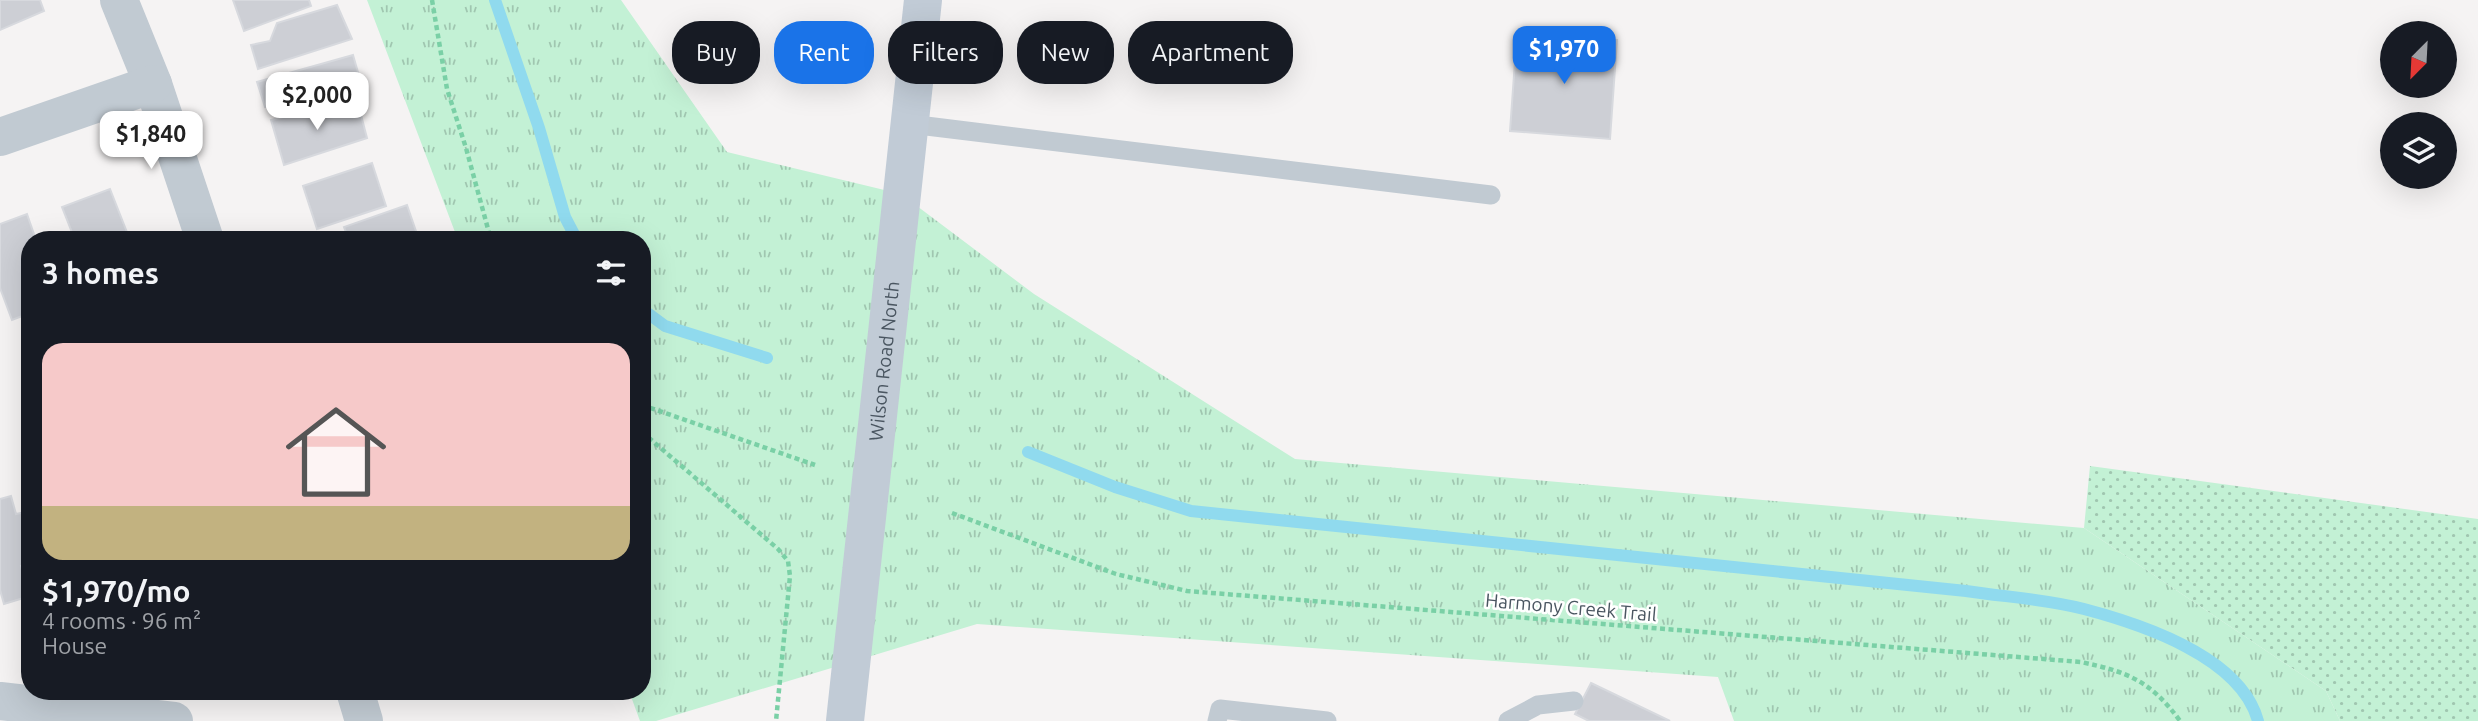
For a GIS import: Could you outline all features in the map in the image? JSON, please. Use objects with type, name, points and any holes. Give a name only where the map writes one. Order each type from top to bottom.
[{"type":"main road","name":"Wilson Road North","points":[[845,721],[923,0]]},
{"type":"street","points":[[119,0],[153,84],[202,231]]},
{"type":"street","points":[[0,137],[153,84]]},
{"type":"street","points":[[358,700],[365,721]]},
{"type":"street","points":[[0,701],[174,721]]},
{"type":"lane","points":[[909,124],[1491,195]]},
{"type":"lane","points":[[1508,721],[1538,705],[1574,701]]},
{"type":"lane","points":[[1217,721],[1220,709],[1327,721]]},
{"type":"path","points":[[432,0],[447,89],[489,231]]},
{"type":"path","points":[[651,408],[815,465]]},
{"type":"path","points":[[651,440],[788,561],[790,576],[776,721]]},
{"type":"path","name":"Harmony Creek Trail","points":[[952,513],[1116,574],[1187,591],[2081,662],[2118,670],[2146,684],[2180,721]]},
{"type":"green space","points":[[367,0],[621,0],[672,73],[672,84],[680,84],[727,152],[901,194],[1034,294],[1295,459],[2084,528],[2326,691],[2340,721],[1734,721],[1718,677],[977,624],[656,721],[640,721],[632,700],[651,700],[651,231],[455,231]]},
{"type":"green space","points":[[2090,466],[2478,519],[2478,721],[2340,721],[2326,691],[2084,528]]},
{"type":"building","points":[[0,0],[40,0],[44,11],[0,30]]},
{"type":"building","points":[[233,0],[309,0],[311,6],[244,31]]},
{"type":"building","points":[[337,5],[352,39],[258,69],[251,45],[270,41],[277,23]]},
{"type":"building","points":[[1517,33],[1617,40],[1610,139],[1510,131]]},
{"type":"building","points":[[353,55],[364,93],[296,113],[293,100],[265,107],[257,82]]},
{"type":"building","points":[[341,103],[349,114],[360,111],[367,138],[284,165],[271,120]]},
{"type":"building","points":[[372,163],[386,206],[317,229],[303,186]]},
{"type":"building","points":[[110,189],[126,231],[71,231],[62,207]]},
{"type":"building","points":[[407,205],[416,231],[346,231],[344,227]]},
{"type":"building","points":[[27,214],[33,231],[21,231],[21,316],[12,320],[0,288],[0,224]]},
{"type":"building","points":[[11,496],[16,514],[21,513],[21,599],[4,604],[0,590],[0,499]]},
{"type":"building","points":[[1591,683],[1670,721],[1589,721],[1575,714]]},
{"type":"waterway","points":[[495,0],[539,128],[565,217],[572,231]]},
{"type":"waterway","points":[[651,316],[665,326],[767,358]]},
{"type":"waterway","points":[[1028,452],[1115,487],[1191,511],[1966,591],[2070,606],[2107,615],[2160,634],[2211,661],[2232,679],[2248,698],[2258,721]]}]
